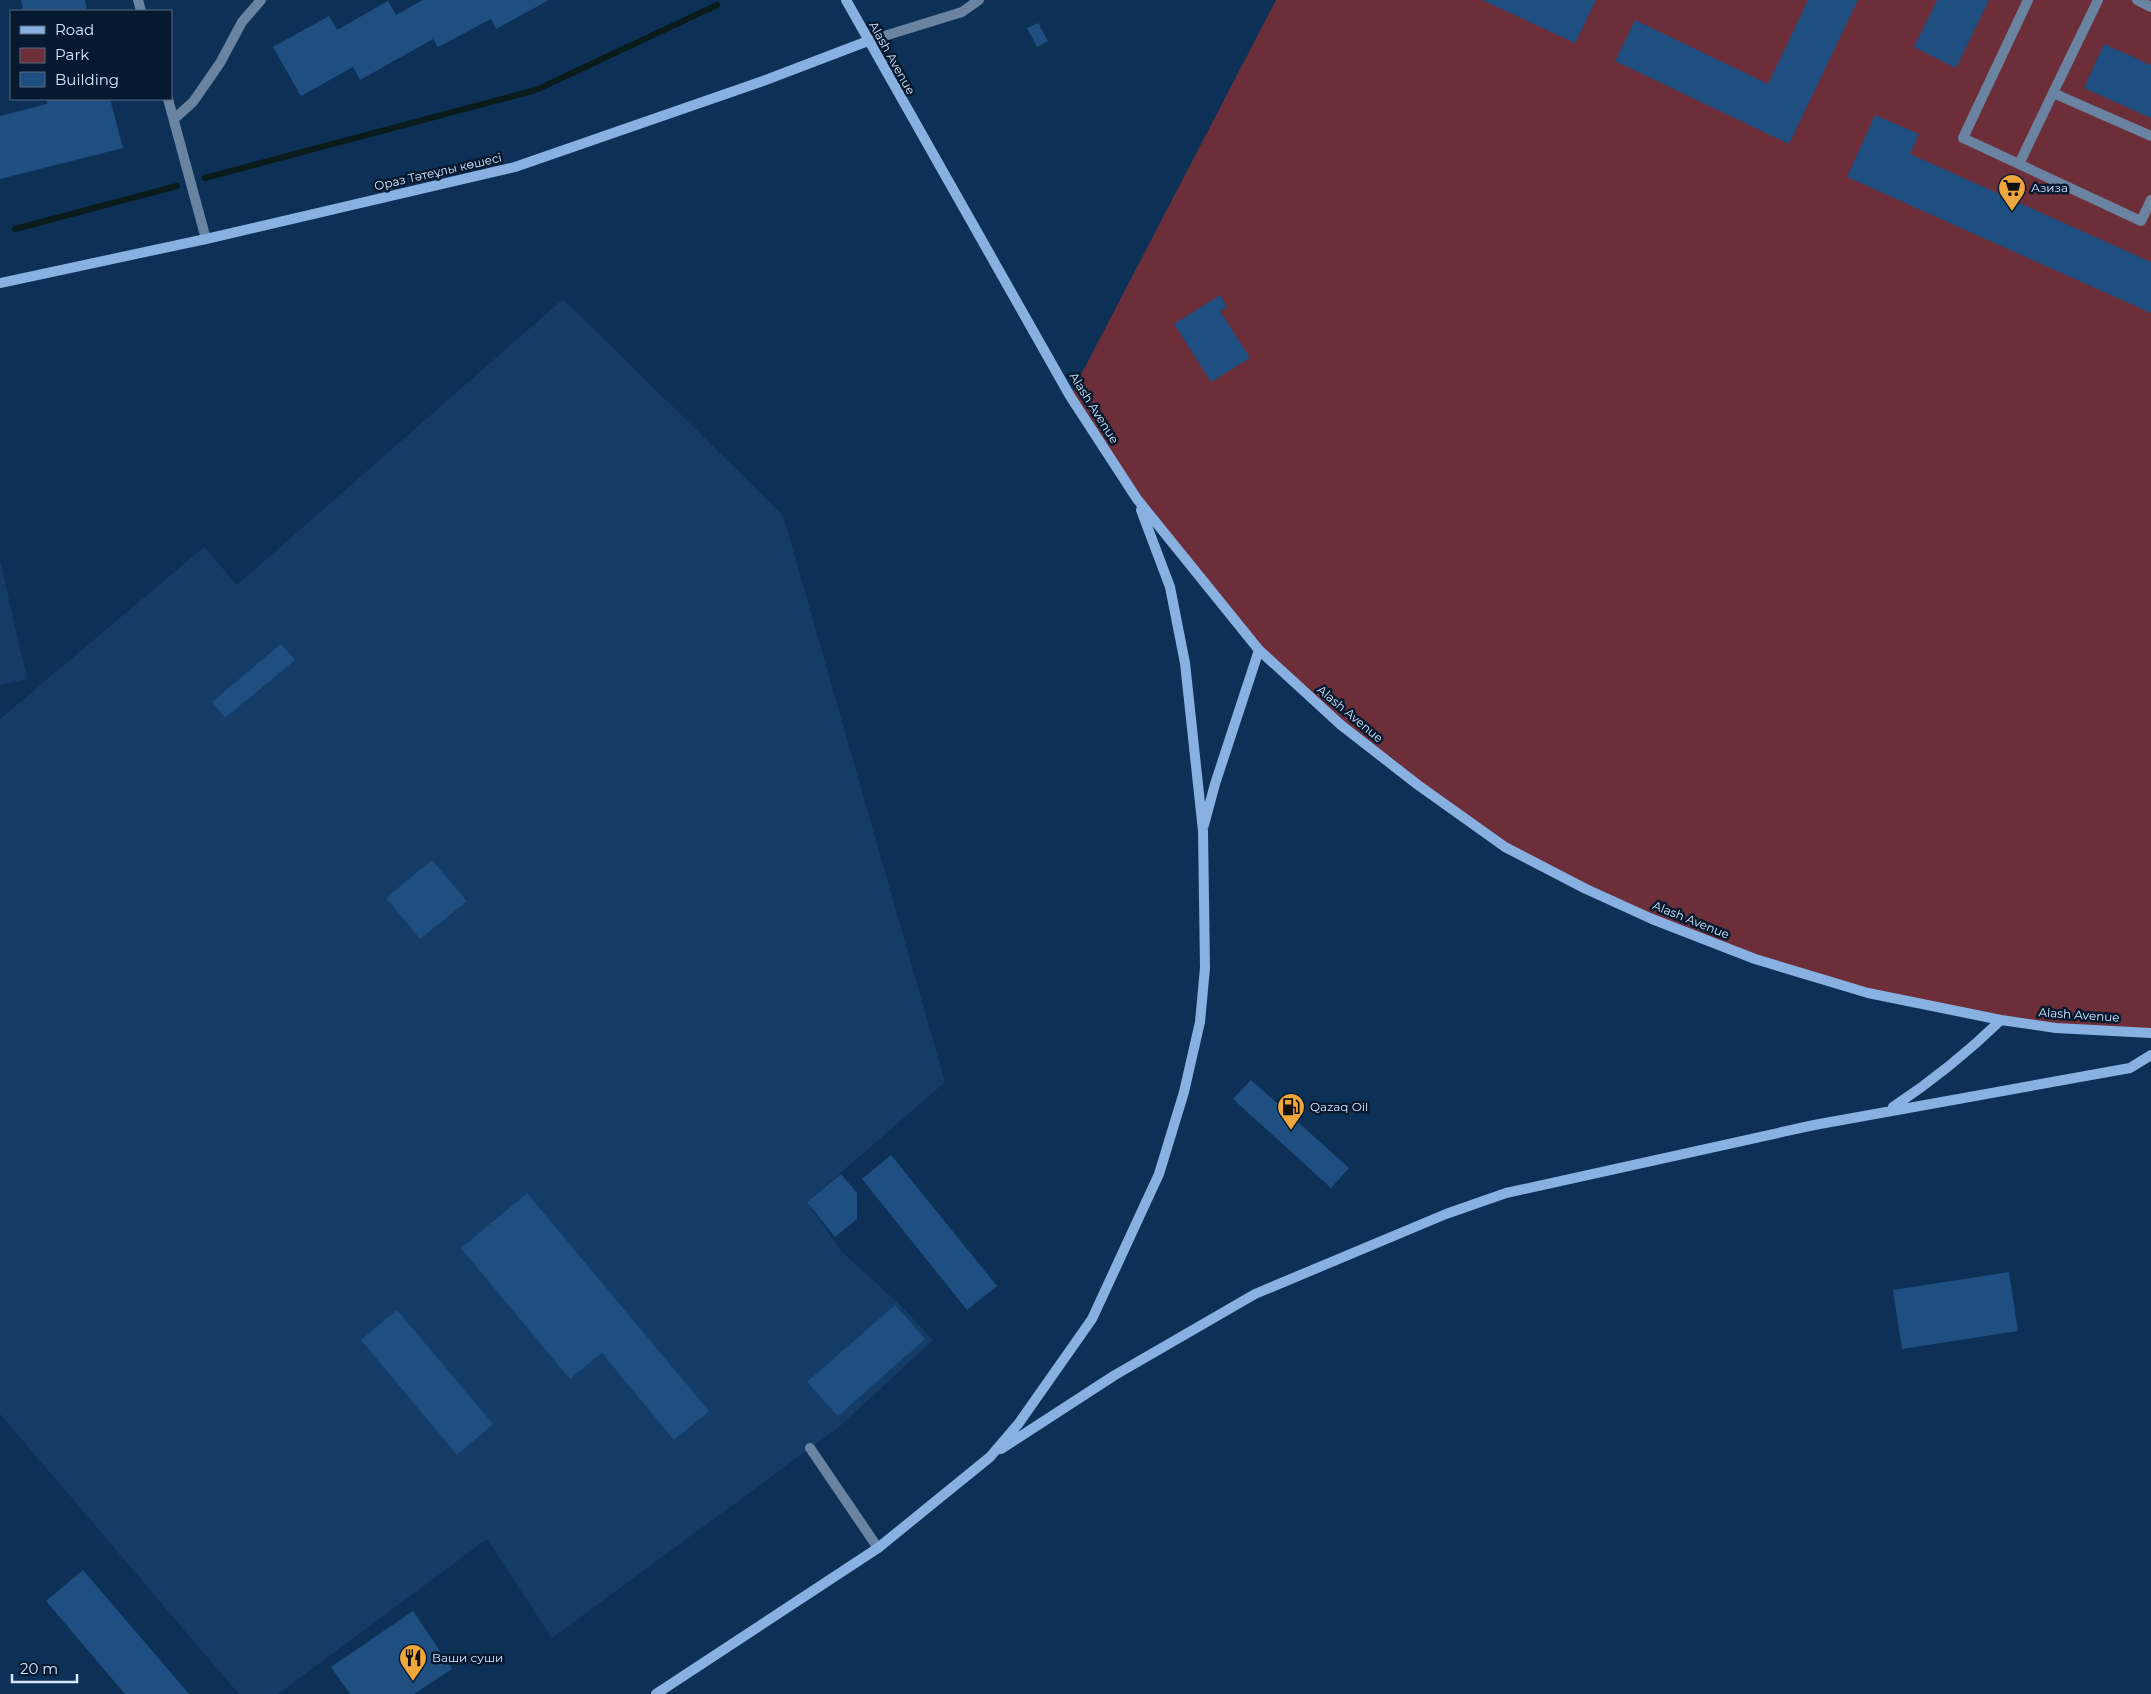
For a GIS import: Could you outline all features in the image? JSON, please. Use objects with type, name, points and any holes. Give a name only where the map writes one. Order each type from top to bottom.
[{"type":"main road","name":"Alash Avenue","points":[[846,0],[1070,396],[1137,499],[1259,650],[1342,724],[1418,785],[1505,847],[1586,889],[1652,919],[1755,959],[1868,992],[2001,1020],[2056,1028],[2151,1034]]},
{"type":"main road","name":"Ораз Тәтеұлы көшесі","points":[[0,284],[206,239],[515,167],[763,81],[868,41]]},
{"type":"main road","points":[[990,1457],[1020,1423],[1092,1319],[1159,1174],[1184,1092],[1200,1022],[1205,968],[1202,831],[1185,663],[1170,587],[1137,499]]},
{"type":"main road","points":[[1202,831],[1215,784],[1259,650]]},
{"type":"main road","points":[[1888,1110],[1934,1080],[1970,1050],[2001,1020]]},
{"type":"main road","points":[[656,1694],[878,1548],[990,1457],[1115,1375],[1255,1294],[1446,1214],[1506,1192],[1888,1110],[2130,1068],[2151,1055]]},
{"type":"street","points":[[174,119],[193,102],[220,63],[242,22],[261,0]]},
{"type":"street","points":[[868,41],[962,12],[978,0]]},
{"type":"street","points":[[2028,0],[1964,138],[2141,221],[2151,200]]},
{"type":"street","points":[[2019,164],[2098,0]]},
{"type":"street","points":[[2136,0],[2151,7]]},
{"type":"street","points":[[2053,93],[2151,136]]},
{"type":"street","points":[[168,100],[206,239]]},
{"type":"street","points":[[810,1448],[878,1548]]},
{"type":"shaded area","points":[[563,299],[783,515],[945,1082],[807,1202],[842,1252],[899,1304],[933,1340],[840,1426],[552,1638],[487,1539],[278,1694],[239,1694],[0,1414],[0,719],[204,547],[237,585]]},
{"type":"shaded area","points":[[0,560],[27,679],[0,685]]},
{"type":"green space","points":[[1276,0],[2151,0],[2151,1033],[2056,1028],[1868,993],[1652,919],[1505,847],[1418,785],[1259,650],[1137,499],[1070,396]]},
{"type":"building","points":[[21,0],[85,0],[87,10],[23,10]]},
{"type":"building","points":[[423,0],[549,0],[496,29],[491,19],[438,47],[433,39],[360,80],[353,67],[301,96],[273,47],[329,16],[337,30],[388,1],[396,15]]},
{"type":"building","points":[[1482,0],[1596,0],[1575,43]]},
{"type":"building","points":[[1808,0],[1858,0],[1789,144],[1615,61],[1635,20],[1768,84]]},
{"type":"building","points":[[1937,0],[1989,0],[1956,68],[1914,47]]},
{"type":"building","points":[[1038,23],[1048,41],[1037,47],[1027,28]]},
{"type":"building","points":[[2104,44],[2151,65],[2151,118],[2084,88]]},
{"type":"building","points":[[46,100],[110,100],[123,148],[0,179],[0,116],[47,104]]},
{"type":"building","points":[[1875,115],[1919,134],[1910,154],[2151,262],[2151,313],[1847,177]]},
{"type":"building","points":[[1220,295],[1227,307],[1220,311],[1250,358],[1211,382],[1174,324]]},
{"type":"building","points":[[281,644],[295,660],[225,718],[212,702]]},
{"type":"building","points":[[432,860],[467,901],[420,939],[386,898]]},
{"type":"building","points":[[1251,1080],[1349,1168],[1331,1188],[1233,1099]]},
{"type":"building","points":[[891,1155],[997,1286],[967,1310],[862,1179]]},
{"type":"building","points":[[841,1174],[857,1193],[857,1219],[835,1237],[807,1202]]},
{"type":"building","points":[[527,1193],[709,1411],[674,1440],[602,1353],[570,1379],[461,1248]]},
{"type":"building","points":[[2009,1272],[2018,1331],[1902,1349],[1893,1290]]},
{"type":"building","points":[[895,1305],[925,1339],[838,1416],[807,1382]]},
{"type":"building","points":[[397,1310],[493,1424],[457,1455],[361,1340]]},
{"type":"building","points":[[83,1570],[189,1694],[125,1694],[46,1601]]},
{"type":"building","points":[[413,1611],[452,1669],[414,1694],[350,1694],[331,1667]]},
{"type":"waterway","points":[[205,178],[536,90],[717,5]]},
{"type":"waterway","points":[[15,229],[177,186]]},
{"type":"place","name":"Азиза","points":[[2012,212]]},
{"type":"place","name":"Qazaq Oil","points":[[1291,1131]]},
{"type":"place","name":"Ваши суши","points":[[413,1682]]}]
